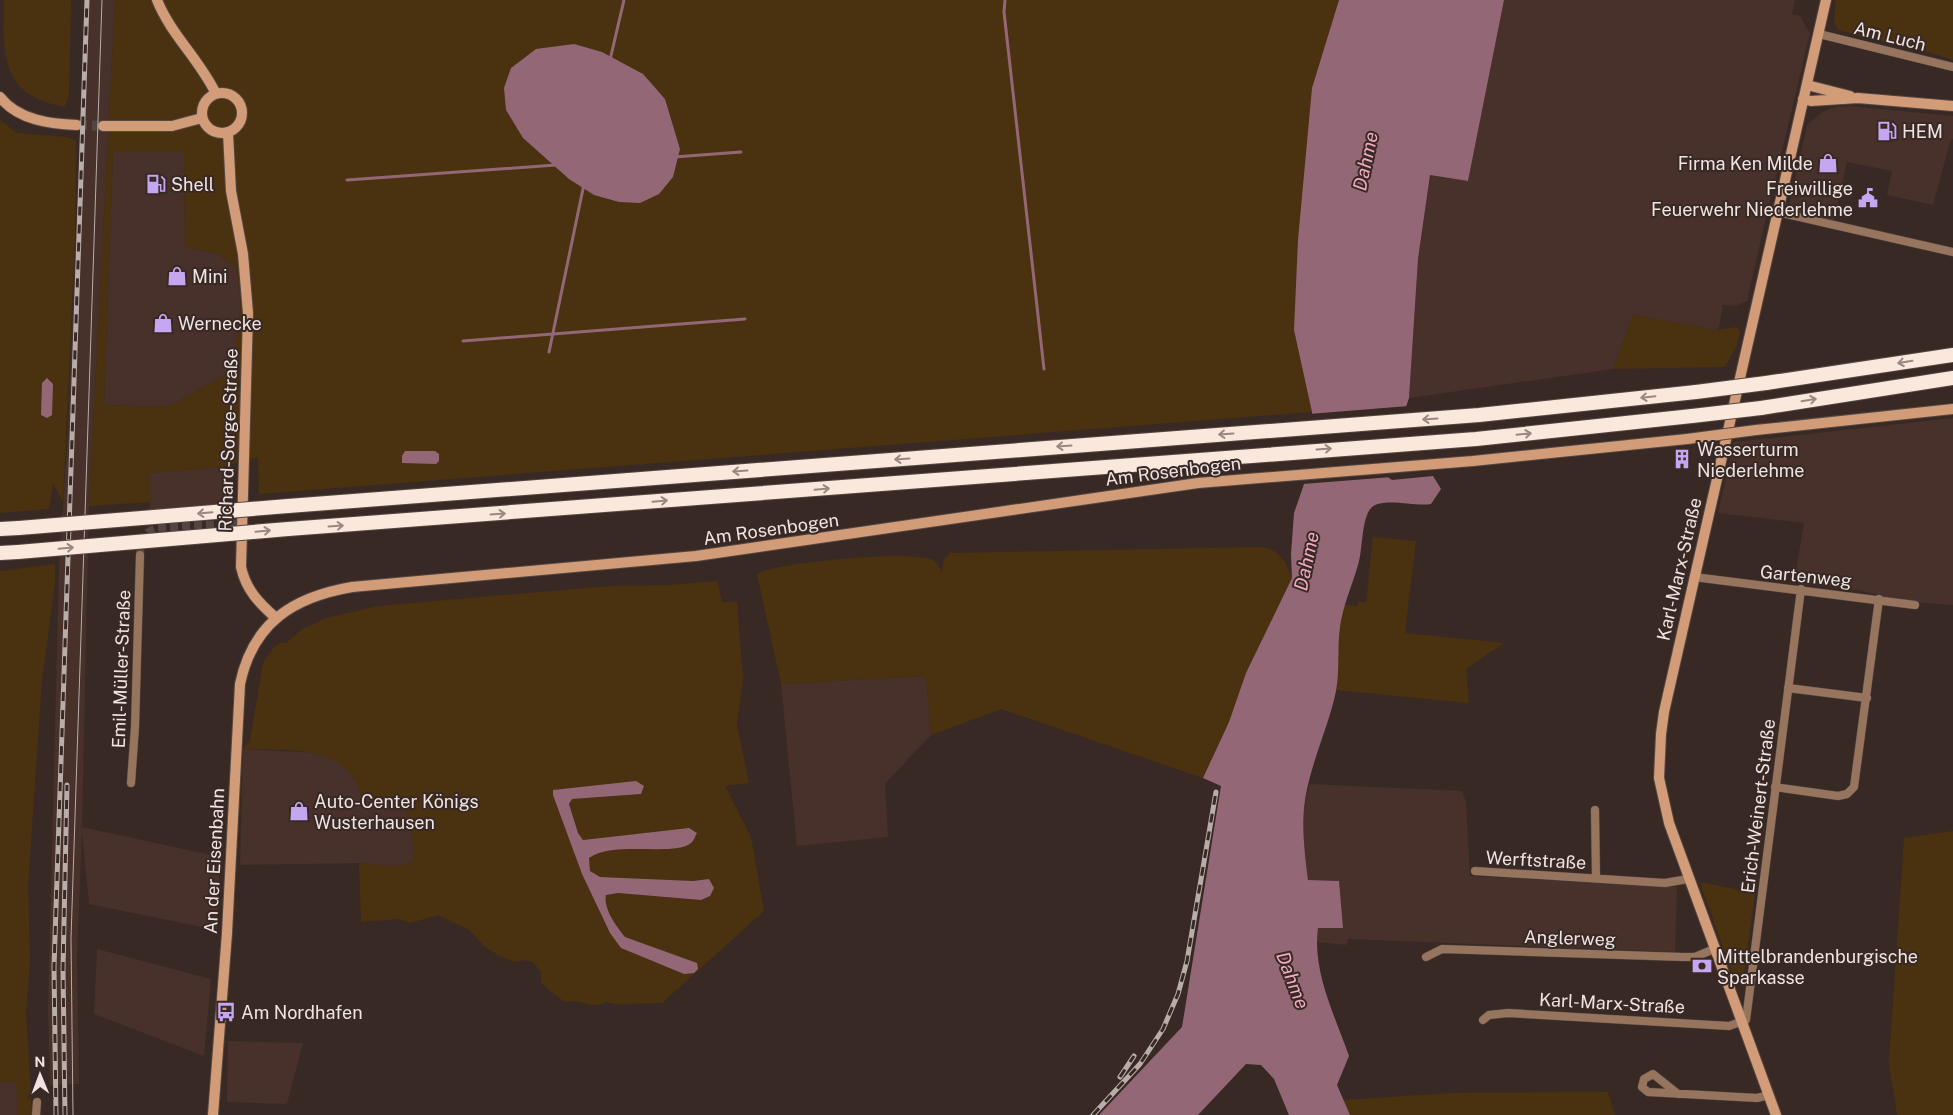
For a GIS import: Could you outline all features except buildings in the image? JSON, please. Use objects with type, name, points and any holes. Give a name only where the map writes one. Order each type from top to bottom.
[{"type":"highway","points":[[0,529],[1479,415],[1696,392],[1953,355]]},
{"type":"highway","points":[[0,553],[288,529],[1476,439],[1761,408],[1953,378]]},
{"type":"main road","points":[[157,0],[167,21],[200,65],[216,94]]},
{"type":"main road","name":"Karl-Marx-Straße","points":[[1776,1115],[1688,878],[1665,810],[1661,793],[1659,759],[1664,712],[1826,0]]},
{"type":"main road","points":[[1807,85],[1858,98]]},
{"type":"main road","points":[[216,94],[232,96],[240,104],[241,121],[228,132],[215,132],[205,124],[202,118],[206,101],[216,94]]},
{"type":"main road","points":[[0,97],[14,110],[41,122],[77,125]]},
{"type":"main road","points":[[1803,99],[1811,101],[1858,98],[1953,106]]},
{"type":"main road","points":[[104,126],[172,126],[202,118]]},
{"type":"main road","name":"Richard-Sorge-Straße","points":[[228,132],[232,191],[243,254],[248,313],[241,567],[244,580],[252,594],[276,618]]},
{"type":"main road","name":"Am Rosenbogen","points":[[276,618],[305,600],[352,587],[696,556],[1137,491],[1276,476],[1473,461],[1953,409]]},
{"type":"main road","name":"An der Eisenbahn","points":[[213,1115],[227,933],[239,689],[250,652],[276,618]]},
{"type":"street","name":"Am Luch","points":[[1819,34],[1953,67]]},
{"type":"street","points":[[1777,212],[1953,252]]},
{"type":"street","name":"Emil-Müller-Straße","points":[[131,783],[136,709],[140,555]]},
{"type":"street","name":"Gartenweg","points":[[1694,577],[1879,598],[1915,605]]},
{"type":"street","name":"Erich-Weinert-Straße","points":[[1741,1023],[1746,1020],[1747,1013],[1801,589]]},
{"type":"street","points":[[1775,786],[1838,796],[1847,794],[1854,787],[1879,598]]},
{"type":"street","points":[[1788,688],[1867,698]]},
{"type":"street","name":"Werftstraße","points":[[1595,810],[1596,878]]},
{"type":"street","name":"Werftstraße","points":[[1475,871],[1665,883],[1688,878]]},
{"type":"street","name":"Anglerweg","points":[[1426,958],[1442,949],[1695,957],[1714,949]]},
{"type":"street","name":"Karl-Marx-Straße","points":[[1483,1020],[1489,1016],[1508,1013],[1729,1026],[1741,1023]]},
{"type":"street","points":[[1678,1094],[1757,1098],[1769,1095]]},
{"type":"street","points":[[36,1115],[37,1102]]},
{"type":"shaded area","points":[[4,0],[71,0],[69,94],[65,107],[44,101],[28,93],[17,83],[10,70],[6,55]]},
{"type":"shaded area","points":[[85,0],[115,0],[89,506],[82,827],[220,857],[217,930],[89,904],[82,832],[77,957],[79,1084],[50,1085],[48,1006],[59,569],[68,431]]},
{"type":"shaded area","points":[[115,0],[1339,0],[1312,88],[1306,379],[1312,412],[259,494],[258,457],[222,467],[149,473],[151,502],[89,506]],"holes":[[[536,49],[665,99],[680,149],[673,177],[619,202],[595,195],[569,179],[523,138],[511,68]],[[113,152],[184,152],[185,247],[218,254],[236,269],[241,302],[233,371],[167,407],[104,405]]]},
{"type":"shaded area","points":[[1504,0],[1795,0],[1792,14],[1800,16],[1810,33],[1774,185],[1771,186],[1769,193],[1771,196],[1747,301],[1736,306],[1723,305],[1719,328],[1716,330],[1633,315],[1613,369],[1409,398],[1418,259],[1430,175],[1468,181]]},
{"type":"shaded area","points":[[1836,0],[1953,0],[1953,60],[1902,44],[1895,45],[1838,30],[1834,22]]},
{"type":"shaded area","points":[[1851,106],[1953,116],[1953,139],[1951,139],[1933,205],[1887,195],[1892,171],[1847,162],[1834,221],[1788,211],[1807,125],[1822,112],[1835,107]]},
{"type":"shaded area","points":[[0,120],[17,133],[67,137],[76,141],[75,238],[63,502],[53,483],[49,509],[0,513]]},
{"type":"shaded area","points":[[113,152],[184,152],[185,247],[218,254],[236,269],[241,302],[233,371],[167,407],[104,405]]},
{"type":"shaded area","points":[[1633,315],[1716,330],[1737,327],[1740,332],[1737,345],[1725,367],[1613,369]]},
{"type":"shaded area","points":[[1953,418],[1953,605],[1879,599],[1878,595],[1857,590],[1794,582],[1804,523],[1718,513],[1734,442]]},
{"type":"shaded area","points":[[222,467],[225,519],[151,523],[148,473]]},
{"type":"shaded area","points":[[1373,537],[1416,541],[1405,633],[1504,643],[1466,669],[1469,703],[1336,690],[1339,628],[1344,605],[1358,606],[1358,602],[1366,602]]},
{"type":"shaded area","points":[[1260,547],[1277,553],[1287,566],[1292,578],[1246,673],[1229,722],[1203,778],[1001,709],[931,735],[926,676],[781,684],[757,574],[790,565],[873,557],[920,557],[933,560],[942,572],[944,559],[950,553]]},
{"type":"shaded area","points":[[55,564],[55,584],[42,680],[28,886],[30,961],[26,1012],[32,1115],[18,1115],[16,1082],[0,1082],[0,571]]},
{"type":"shaded area","points":[[717,581],[722,602],[737,602],[743,679],[737,725],[749,783],[725,786],[751,837],[764,911],[662,1003],[616,1004],[606,1002],[596,1005],[576,1001],[565,1002],[541,982],[541,972],[533,962],[523,960],[514,962],[498,955],[484,946],[469,930],[438,915],[410,923],[399,919],[361,922],[359,863],[397,866],[413,862],[414,846],[404,798],[361,796],[354,779],[343,767],[329,758],[313,753],[243,749],[250,740],[263,663],[274,647],[280,643],[286,643],[302,629],[326,618],[378,606],[610,586],[669,585]],"holes":[[[554,790],[641,794],[572,799],[569,804],[578,833],[583,840],[689,828],[683,847],[621,849],[589,858],[590,871],[600,877],[693,881],[709,879],[701,900],[618,893],[606,895],[608,912],[625,937],[697,963],[684,974],[621,948],[610,933],[582,874]]]},
{"type":"shaded area","points":[[926,676],[931,735],[885,784],[888,837],[797,846],[781,684]]},
{"type":"shaded area","points":[[243,749],[319,753],[335,760],[349,771],[358,785],[361,796],[404,798],[414,846],[413,862],[397,866],[359,863],[240,865]]},
{"type":"shaded area","points":[[1309,784],[1462,791],[1466,802],[1470,876],[1677,887],[1675,952],[1348,939],[1347,945],[1316,942],[1318,928],[1342,928],[1339,881],[1308,880],[1304,856],[1304,808]]},
{"type":"shaded area","points":[[1953,831],[1953,1115],[1897,1115],[1889,1062],[1904,838]]},
{"type":"shaded area","points":[[1700,882],[1755,893],[1744,973],[1741,977],[1733,976]]},
{"type":"shaded area","points":[[97,949],[211,979],[204,1056],[94,1014]]},
{"type":"shaded area","points":[[228,1041],[303,1043],[287,1104],[227,1102]]},
{"type":"shaded area","points":[[0,1082],[17,1082],[18,1115],[0,1115]]},
{"type":"shaded area","points":[[1608,1092],[1615,1115],[1350,1115],[1343,1100],[1452,1093]]},
{"type":"water","name":"Dahme","points":[[1339,0],[1504,0],[1468,181],[1430,175],[1418,259],[1409,398],[1406,407],[1376,409],[1371,465],[1392,480],[1433,476],[1441,489],[1431,504],[1384,503],[1372,507],[1368,512],[1364,526],[1360,559],[1341,619],[1336,691],[1306,793],[1303,817],[1308,880],[1339,881],[1343,928],[1318,928],[1317,944],[1321,977],[1349,1056],[1337,1085],[1350,1115],[1289,1115],[1274,1079],[1261,1065],[1246,1064],[1198,1115],[1099,1115],[1182,1027],[1221,786],[1203,778],[1229,722],[1246,673],[1292,578],[1291,554],[1294,513],[1311,464],[1312,412],[1294,330],[1298,240],[1312,88]]},
{"type":"water","points":[[574,44],[602,52],[643,74],[665,99],[680,149],[673,177],[659,194],[640,203],[619,202],[594,195],[569,179],[523,138],[506,110],[504,88],[511,68],[536,49]]},
{"type":"water","points":[[47,378],[53,384],[52,415],[47,418],[41,415],[42,383]]},
{"type":"water","points":[[405,451],[435,451],[439,454],[439,461],[436,464],[402,463],[402,456]]},
{"type":"water","points":[[636,781],[644,786],[641,794],[572,799],[569,804],[578,833],[583,840],[689,828],[697,833],[692,842],[683,847],[672,849],[613,850],[589,858],[590,871],[600,877],[693,881],[709,879],[714,888],[710,896],[701,900],[618,893],[606,895],[608,911],[625,937],[697,963],[698,969],[694,973],[684,974],[621,948],[610,933],[582,874],[553,795],[553,790]]},
{"type":"pier","points":[[1409,406],[1406,409],[1378,412],[1374,464],[1392,477],[1303,484],[1309,464],[1309,414]]},
{"type":"waterway","points":[[610,60],[624,0]]},
{"type":"waterway","points":[[1005,0],[1004,12],[1044,369]]},
{"type":"waterway","points":[[674,157],[741,152]]},
{"type":"waterway","points":[[347,180],[556,165]]},
{"type":"waterway","points":[[549,352],[584,184]]},
{"type":"waterway","points":[[463,341],[745,319]]},
{"type":"tunnel","points":[[77,125],[103,126]]},
{"type":"tunnel","points":[[140,555],[143,538],[148,532],[157,528],[242,523]]},
{"type":"tram line","points":[[73,1115],[71,938],[102,0]]},
{"type":"railway","points":[[56,1115],[54,967],[87,0]]},
{"type":"railway","points":[[65,1115],[63,969],[67,785]]},
{"type":"railway","points":[[1093,1115],[1140,1064],[1163,1029],[1178,994],[1187,961],[1216,792]]},
{"type":"railway","points":[[1120,1077],[1134,1056]]},
{"type":"place","name":"HEM","points":[[1887,131]]},
{"type":"place","name":"Firma Ken Milde","points":[[1828,163]]},
{"type":"place","name":"Shell","points":[[156,184]]},
{"type":"place","name":"Freiwillige Feuerwehr Niederlehme","points":[[1868,198]]},
{"type":"place","name":"Mini","points":[[177,276]]},
{"type":"place","name":"Wernecke","points":[[163,323]]},
{"type":"place","name":"Wasserturm Niederlehme","points":[[1682,459]]},
{"type":"place","name":"Auto-Center Königs Wusterhausen","points":[[299,811]]},
{"type":"place","name":"Mittelbrandenburgische Sparkasse","points":[[1702,966]]},
{"type":"place","name":"Am Nordhafen","points":[[226,1012]]}]
